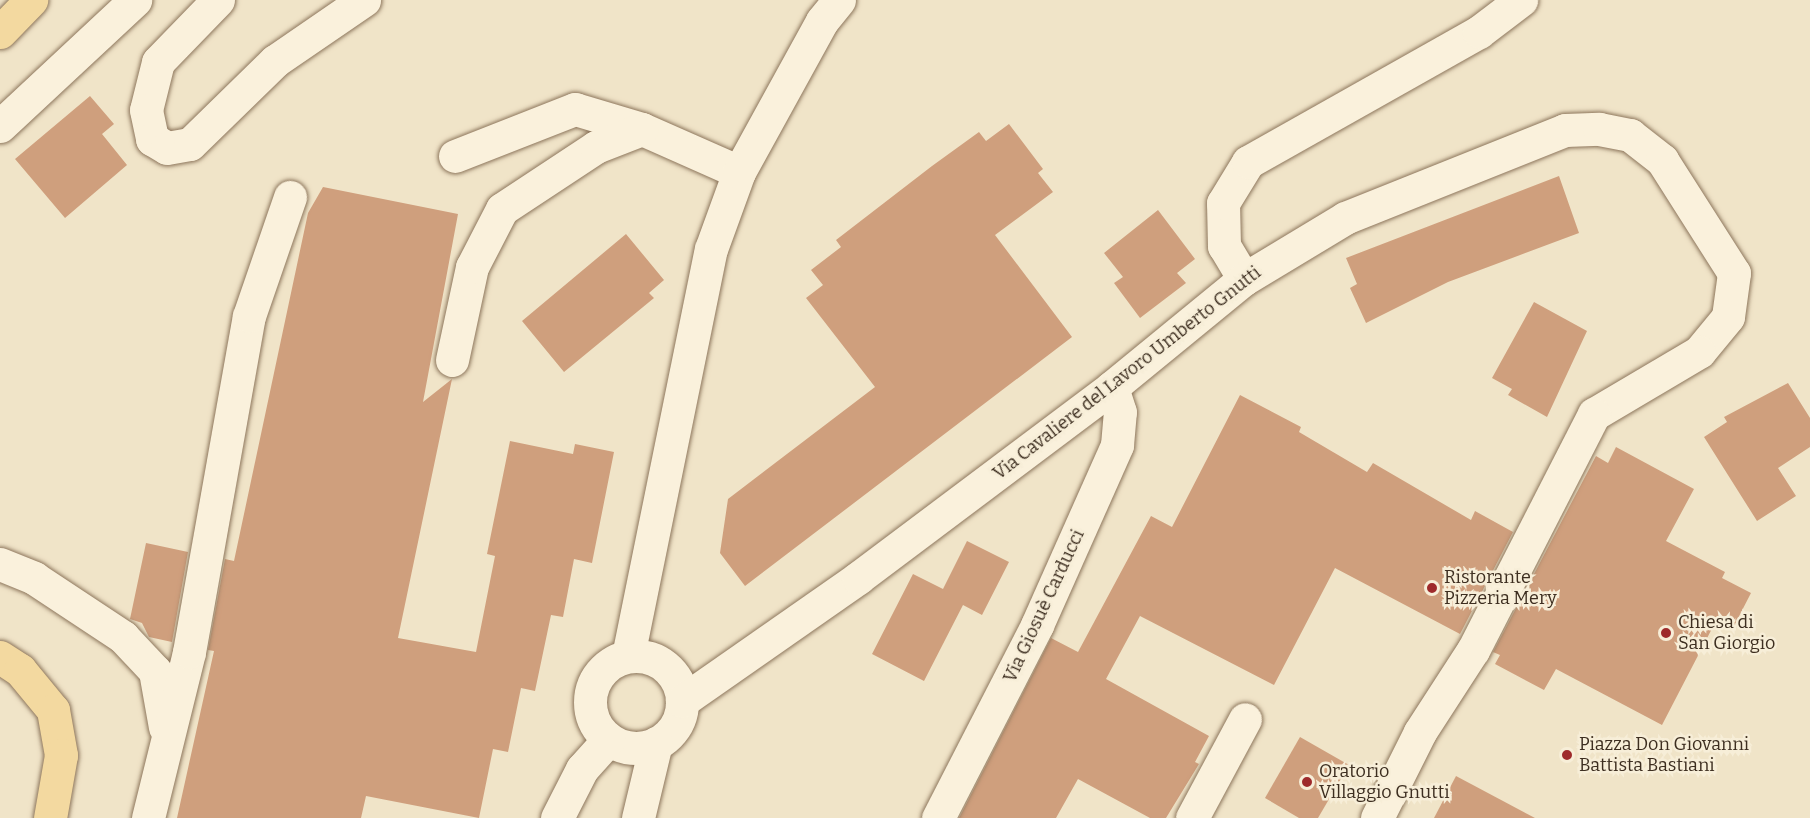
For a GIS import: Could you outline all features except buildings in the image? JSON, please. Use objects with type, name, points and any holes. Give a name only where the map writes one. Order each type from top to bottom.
[{"type":"main road","points":[[0,32],[31,0]]},
{"type":"main road","points":[[0,657],[20,670],[53,710],[61,755],[50,818]]},
{"type":"street","points":[[0,126],[135,0]]},
{"type":"street","points":[[218,0],[158,62],[146,110],[152,139],[167,148],[190,144],[275,61],[364,0]]},
{"type":"street","points":[[628,656],[711,249],[739,172],[822,21],[840,0]]},
{"type":"street","points":[[1244,279],[1224,246],[1223,203],[1248,162],[1479,32],[1521,0]]},
{"type":"street","points":[[455,156],[575,109],[642,129],[739,172]]},
{"type":"street","points":[[452,360],[472,267],[502,209],[596,147],[642,129]]},
{"type":"street","name":"Via Cavaliere del Lavoro Umberto Gnutti","points":[[682,700],[858,578],[1112,387],[1244,279],[1345,218],[1564,130],[1599,129],[1630,135],[1662,160],[1734,273],[1728,317],[1700,352],[1594,414],[1473,650],[1420,732],[1377,818]]},
{"type":"street","points":[[148,818],[189,652],[249,316],[290,196]]},
{"type":"street","name":"Via Giosuè Carducci","points":[[938,818],[1037,626],[1117,445],[1120,412],[1112,387]]},
{"type":"street","points":[[0,564],[34,578],[123,637],[155,671],[167,738]]},
{"type":"street","points":[[628,656],[660,663],[679,685],[682,700],[675,726],[656,743],[632,747],[609,739],[591,715],[590,699],[602,671],[628,656]]},
{"type":"street","points":[[1192,818],[1245,719]]},
{"type":"street","points":[[557,818],[582,769],[609,739]]},
{"type":"street","points":[[638,818],[656,743]]},
{"type":"place","name":"Ristorante Pizzeria Mery","points":[[1432,588]]},
{"type":"place","name":"Chiesa di San Giorgio","points":[[1666,633]]},
{"type":"place","name":"Piazza Don Giovanni Battista Bastiani","points":[[1567,755]]},
{"type":"place","name":"Oratorio Villaggio Gnutti","points":[[1307,782]]}]
